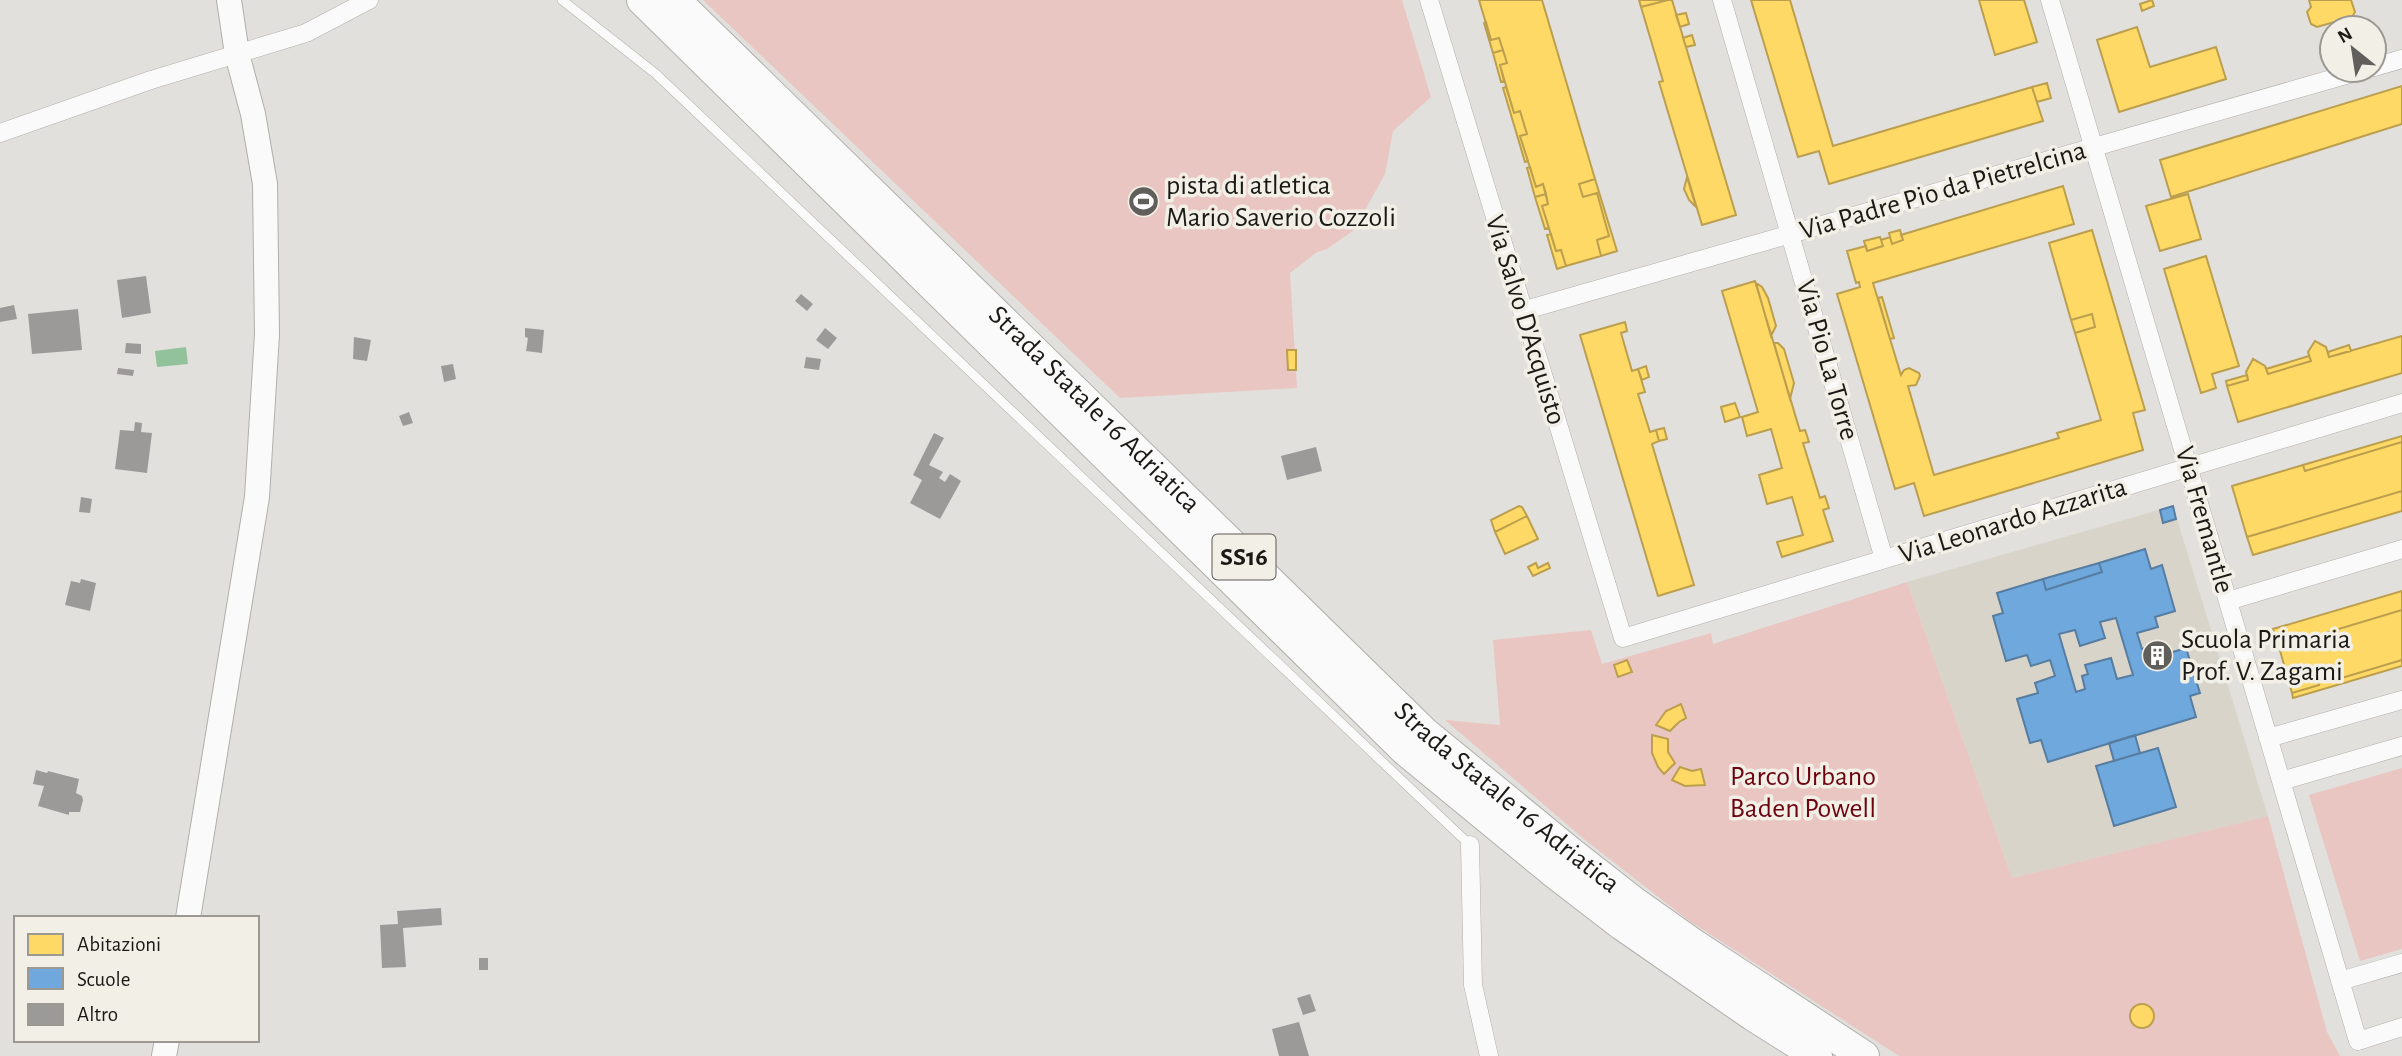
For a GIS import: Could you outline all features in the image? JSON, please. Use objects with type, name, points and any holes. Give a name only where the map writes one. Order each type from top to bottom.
[{"type":"highway","name":"Strada Statale 16 Adriatica","points":[[642,0],[1407,752],[1622,925],[1752,1015],[1817,1056]]},
{"type":"highway","name":"Strada Statale 16 Adriatica","points":[[675,0],[1424,732],[1634,902],[1864,1056]]},
{"type":"main road","points":[[188,916],[257,497],[267,334],[265,184],[253,114],[237,54],[229,0]]},
{"type":"street","points":[[0,133],[150,80],[306,33],[369,0]]},
{"type":"street","name":"Via Salvo D'Acquisto","points":[[1429,0],[1623,639]]},
{"type":"street","name":"Via Pio La Torre","points":[[1722,0],[1884,559]]},
{"type":"street","name":"Via Fremantle","points":[[2050,0],[2358,1041],[2402,1027]]},
{"type":"street","name":"Via Padre Pio da Pietrelcina","points":[[1522,311],[2318,83]]},
{"type":"street","name":"Via Leonardo Azzarita","points":[[1623,639],[2402,403]]},
{"type":"street","points":[[2228,601],[2402,549]]},
{"type":"street","points":[[2268,738],[2402,700]]},
{"type":"street","points":[[2281,781],[2402,746]]},
{"type":"street","points":[[1470,845],[1473,985],[1489,1056]]},
{"type":"street","points":[[2340,981],[2402,963]]},
{"type":"lane","points":[[562,0],[656,74],[1470,845]]},
{"type":"shaded area","points":[[186,347],[188,364],[157,367],[155,351]]},
{"type":"shaded area","points":[[2173,506],[2268,816],[2012,878],[1907,582]]},
{"type":"green space","name":"pista di atletica Mario Saverio Cozzoli","points":[[703,0],[1402,0],[1431,97],[1393,131],[1385,174],[1354,230],[1327,249],[1317,252],[1290,273],[1297,388],[1120,398]]},
{"type":"green space","name":"Parco Urbano Baden Powell","points":[[1907,582],[2012,878],[2268,816],[2327,1032],[2340,1056],[1899,1056],[1688,920],[1584,839],[1445,720],[1500,725],[1493,640],[1591,630],[1602,664],[1711,633],[1713,644]]},
{"type":"green space","points":[[2402,768],[2402,949],[2360,961],[2309,795]]},
{"type":"building: Abitazioni","points":[[1479,0],[1542,0],[1595,179],[1579,184],[1583,197],[1597,193],[1609,236],[1597,240],[1601,256],[1566,266],[1561,250],[1556,251],[1542,206],[1548,204],[1543,184],[1536,187],[1520,136],[1527,134],[1520,111],[1514,113],[1500,65],[1507,63],[1499,38],[1491,40]]},
{"type":"building: Abitazioni","points":[[1639,0],[1672,0],[1736,215],[1702,225],[1659,82],[1663,81]]},
{"type":"building: Abitazioni","points":[[1639,0],[1668,0],[1641,7]]},
{"type":"building: Abitazioni","points":[[1751,0],[1790,0],[1833,146],[2032,87],[2043,121],[1829,184],[1819,151],[1798,157]]},
{"type":"building: Abitazioni","points":[[1979,0],[2024,0],[2037,42],[1995,55]]},
{"type":"building: Abitazioni","points":[[2152,0],[2154,6],[2142,11],[2140,4]]},
{"type":"building: Abitazioni","points":[[2309,0],[2351,0],[2355,12],[2318,14],[2317,27],[2311,24],[2307,12],[2311,7]]},
{"type":"building: Abitazioni","points":[[1686,13],[1689,24],[1680,27],[1676,15]]},
{"type":"building: Abitazioni","points":[[1486,22],[1491,40],[1499,38],[1503,50],[1493,53],[1484,23]]},
{"type":"building: Abitazioni","points":[[2137,27],[2150,67],[2216,47],[2226,79],[2119,112],[2097,40]]},
{"type":"building: Abitazioni","points":[[1692,35],[1695,45],[1686,47],[1683,38]]},
{"type":"building: Abitazioni","points":[[1503,50],[1507,63],[1500,65],[1504,81],[1501,82],[1493,53]]},
{"type":"building: Abitazioni","points":[[2047,83],[2051,98],[2037,102],[2032,87]]},
{"type":"building: Abitazioni","points":[[2402,86],[2402,124],[2171,197],[2160,160]]},
{"type":"building: Abitazioni","points":[[1506,87],[1514,113],[1520,111],[1527,134],[1520,136],[1528,161],[1525,162],[1503,88]]},
{"type":"building: Abitazioni","points":[[1530,167],[1536,187],[1543,184],[1546,194],[1535,197],[1527,168]]},
{"type":"building: Abitazioni","points":[[1687,177],[1696,207],[1684,189]]},
{"type":"building: Abitazioni","points":[[1595,179],[1617,251],[1601,256],[1597,240],[1609,236],[1597,193],[1583,197],[1579,184]]},
{"type":"building: Abitazioni","points":[[2063,186],[2074,224],[1873,283],[1901,375],[1909,368],[1920,376],[1916,385],[1908,386],[1934,475],[2059,438],[2057,433],[2101,420],[2075,333],[2095,327],[2092,314],[2071,320],[2049,243],[2092,230],[2145,410],[2133,413],[2143,450],[1924,516],[1914,483],[1895,489],[1837,294],[1860,287],[1859,282],[1856,283],[1847,251],[1866,246],[1867,251],[1883,246],[1881,240],[1890,237],[1892,244],[1903,240],[1901,235]]},
{"type":"building: Abitazioni","points":[[1546,194],[1548,204],[1542,206],[1549,228],[1545,229],[1535,197]]},
{"type":"building: Abitazioni","points":[[2188,194],[2201,239],[2160,251],[2146,206]]},
{"type":"building: Abitazioni","points":[[1900,230],[1903,240],[1892,244],[1889,233]]},
{"type":"building: Abitazioni","points":[[1551,234],[1556,251],[1561,250],[1566,266],[1557,269],[1547,235]]},
{"type":"building: Abitazioni","points":[[1880,237],[1883,246],[1867,251],[1864,241]]},
{"type":"building: Abitazioni","points":[[2206,256],[2239,366],[2212,374],[2216,388],[2201,393],[2164,269]]},
{"type":"building: Abitazioni","points":[[1755,281],[1800,431],[1805,430],[1809,442],[1803,443],[1820,498],[1825,496],[1829,508],[1823,510],[1833,541],[1782,557],[1777,542],[1803,535],[1792,497],[1767,504],[1759,475],[1782,468],[1771,429],[1747,436],[1742,417],[1758,412],[1722,291]]},
{"type":"building: Abitazioni","points":[[1756,283],[1762,287],[1768,298],[1776,326],[1771,336]]},
{"type":"building: Abitazioni","points":[[1882,297],[1894,338],[1890,339],[1878,298]]},
{"type":"building: Abitazioni","points":[[2092,314],[2095,327],[2075,333],[2071,320]]},
{"type":"building: Abitazioni","points":[[1625,322],[1627,331],[1621,333],[1632,371],[1638,369],[1645,392],[1638,394],[1650,432],[1656,430],[1659,441],[1652,444],[1694,585],[1658,596],[1580,335]]},
{"type":"building: Abitazioni","points":[[2402,336],[2402,373],[2238,422],[2227,386],[2248,380],[2246,372],[2253,359],[2265,366],[2268,374],[2311,361],[2308,352],[2315,341],[2326,347],[2329,357]]},
{"type":"building: Abitazioni","points":[[1774,343],[1784,349],[1794,383],[1790,399]]},
{"type":"building: Abitazioni","points":[[2349,345],[2351,351],[2329,357],[2328,352]]},
{"type":"building: Abitazioni","points":[[1287,350],[1296,350],[1296,370],[1288,370]]},
{"type":"building: Abitazioni","points":[[2309,356],[2311,361],[2268,374],[2266,369]]},
{"type":"building: Abitazioni","points":[[1646,366],[1649,377],[1642,380],[1638,369]]},
{"type":"building: Abitazioni","points":[[2247,375],[2248,380],[2227,386],[2226,381]]},
{"type":"building: Abitazioni","points":[[1735,403],[1740,417],[1725,422],[1721,407]]},
{"type":"building: Abitazioni","points":[[1664,428],[1667,439],[1659,441],[1656,430]]},
{"type":"building: Abitazioni","points":[[2402,436],[2402,442],[2305,471],[2303,465]]},
{"type":"building: Abitazioni","points":[[2402,442],[2402,491],[2247,537],[2232,486],[2303,465],[2305,471]]},
{"type":"building: Abitazioni","points":[[2402,491],[2402,511],[2253,555],[2247,537]]},
{"type":"building: Abitazioni","points":[[1519,506],[1527,516],[1495,532],[1491,520]]},
{"type":"building: Abitazioni","points":[[1527,516],[1538,539],[1505,554],[1495,532]]},
{"type":"building: Abitazioni","points":[[1536,563],[1538,568],[1548,563],[1550,568],[1533,576],[1528,567]]},
{"type":"building: Abitazioni","points":[[2402,591],[2402,610],[2279,647],[2273,629]]},
{"type":"building: Abitazioni","points":[[2402,610],[2402,660],[2335,680],[2333,673],[2317,678],[2319,685],[2292,693],[2279,647]]},
{"type":"building: Abitazioni","points":[[1627,660],[1632,672],[1618,677],[1614,665]]},
{"type":"building: Abitazioni","points":[[2402,660],[2402,666],[2293,698],[2292,693],[2319,685],[2317,678],[2333,673],[2335,680]]},
{"type":"building: Abitazioni","points":[[1681,704],[1686,718],[1670,731],[1656,725],[1666,711]]},
{"type":"building: Abitazioni","points":[[1652,735],[1668,739],[1668,752],[1675,763],[1664,774],[1652,753]]},
{"type":"building: Abitazioni","points":[[1680,767],[1692,771],[1701,769],[1705,785],[1685,786],[1672,780]]},
{"type":"building: Abitazioni","points":[[2142,1004],[2151,1007],[2154,1016],[2151,1025],[2142,1028],[2133,1025],[2130,1016],[2133,1007]]},
{"type":"building: Scuole","points":[[2173,506],[2176,519],[2163,523],[2160,510]]},
{"type":"building: Scuole","name":"Scuola Primaria Prof. V. Zagami","points":[[2145,549],[2151,569],[2162,565],[2175,611],[2155,617],[2158,627],[2137,633],[2142,649],[2162,643],[2166,654],[2186,648],[2200,693],[2190,696],[2196,717],[2048,762],[2041,740],[2030,743],[2017,699],[2038,693],[2035,683],[2055,676],[2050,660],[2031,666],[2027,655],[2006,661],[1993,616],[2003,613],[1997,593],[2043,579],[2046,590],[2102,572],[2099,563]],"holes":[[[2116,618],[2133,675],[2117,679],[2111,658],[2085,665],[2088,674],[2082,676],[2085,689],[2076,692],[2059,634],[2075,630],[2080,646],[2105,638],[2100,622]]]},
{"type":"building: Scuole","points":[[2099,563],[2102,572],[2046,590],[2043,579]]},
{"type":"building: Scuole","points":[[2135,735],[2140,753],[2114,761],[2109,743]]},
{"type":"building: Scuole","points":[[2158,748],[2176,807],[2114,826],[2096,766]]},
{"type":"building: Altro","points":[[146,276],[151,313],[122,318],[117,280]]},
{"type":"building: Altro","points":[[801,294],[813,304],[807,311],[795,301]]},
{"type":"building: Altro","points":[[14,305],[17,319],[0,322],[0,308]]},
{"type":"building: Altro","points":[[78,309],[82,350],[32,354],[28,314]]},
{"type":"building: Altro","points":[[525,328],[544,330],[542,353],[526,351],[528,338],[525,337]]},
{"type":"building: Altro","points":[[825,328],[837,338],[828,349],[816,340]]},
{"type":"building: Altro","points":[[354,337],[371,340],[367,361],[353,359]]},
{"type":"building: Altro","points":[[126,343],[141,344],[141,354],[125,353]]},
{"type":"building: Altro","points":[[806,357],[821,359],[819,370],[804,368]]},
{"type":"building: Altro","points":[[453,364],[456,379],[444,382],[441,366]]},
{"type":"building: Altro","points":[[118,368],[134,370],[133,376],[117,374]]},
{"type":"building: Altro","points":[[409,412],[413,423],[403,426],[399,416]]},
{"type":"building: Altro","points":[[135,422],[142,423],[141,432],[152,433],[147,473],[115,469],[120,430],[134,431]]},
{"type":"building: Altro","points":[[934,433],[944,438],[929,465],[943,472],[939,478],[945,482],[950,474],[961,481],[940,519],[910,503],[922,480],[913,475]]},
{"type":"building: Altro","points":[[1316,447],[1322,471],[1287,480],[1281,456]]},
{"type":"building: Altro","points":[[81,497],[92,499],[90,513],[79,512]]},
{"type":"building: Altro","points":[[81,579],[96,583],[90,611],[65,605],[71,581],[80,583]]},
{"type":"building: Altro","points":[[36,770],[79,779],[76,793],[82,796],[83,800],[80,812],[69,812],[69,815],[38,806],[44,786],[33,784]]},
{"type":"building: Altro","points":[[441,908],[442,925],[403,928],[406,967],[382,968],[380,925],[398,924],[397,911]]},
{"type":"building: Altro","points":[[479,958],[488,958],[488,970],[479,970]]},
{"type":"building: Altro","points":[[1310,994],[1316,1011],[1303,1015],[1297,998]]},
{"type":"building: Altro","points":[[1299,1022],[1309,1056],[1279,1056],[1272,1029]]},
{"type":"place","name":"pista di atletica Mario Saverio Cozzoli","points":[[1143,202]]},
{"type":"place","name":"Scuola Primaria Prof. V. Zagami","points":[[2158,656]]}]
